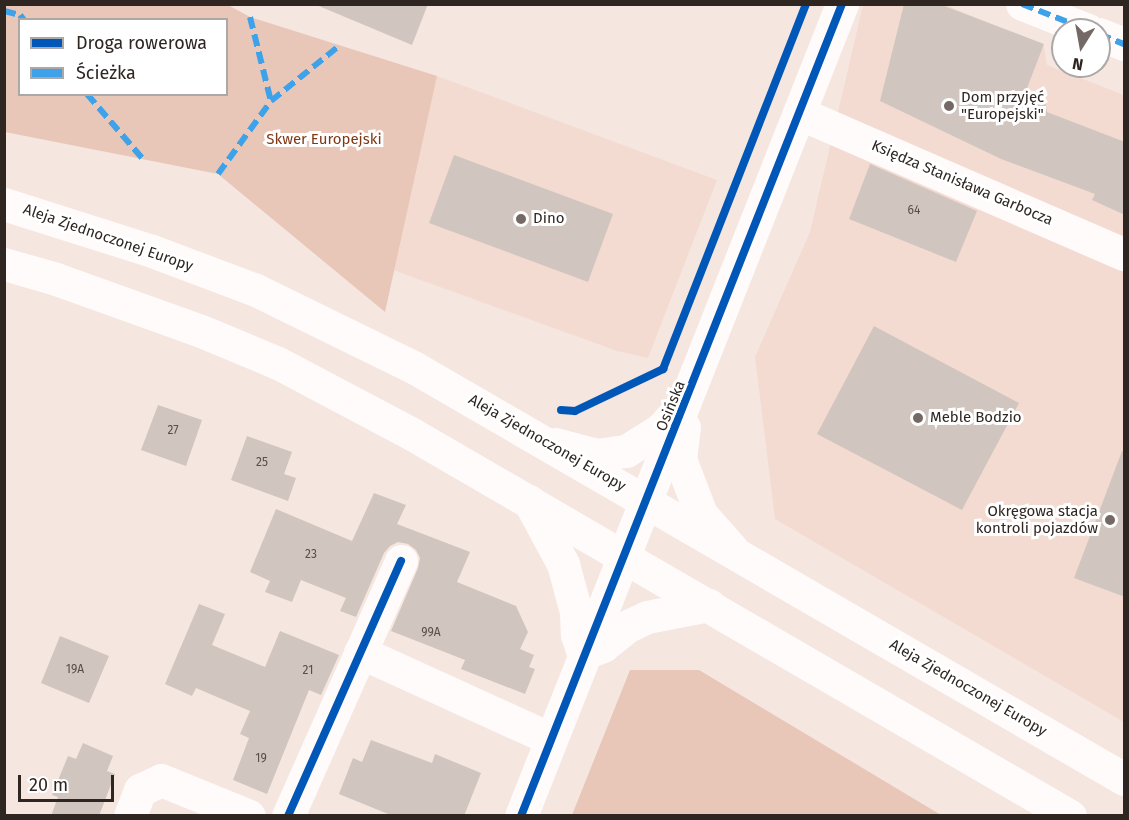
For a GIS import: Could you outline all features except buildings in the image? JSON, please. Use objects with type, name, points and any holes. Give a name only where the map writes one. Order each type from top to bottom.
[{"type":"main road","name":"Osińska","points":[[521,816],[583,654],[647,501],[842,4]]},
{"type":"main road","points":[[1022,4],[1058,18]]},
{"type":"main road","name":"Księdza Stanisława Garbocza","points":[[799,113],[1125,254]]},
{"type":"main road","name":"Aleja Zjednoczonej Europy","points":[[4,204],[152,251],[256,290],[416,368],[1125,779]]},
{"type":"main road","points":[[4,264],[67,283],[201,331],[278,363],[412,434],[1070,816]]},
{"type":"main road","points":[[544,441],[597,455],[626,451],[660,430],[687,400]]},
{"type":"main road","points":[[687,400],[680,459],[701,514],[735,553]]},
{"type":"main road","points":[[529,501],[563,564],[583,654],[603,646],[628,626],[646,617],[709,605]]},
{"type":"main road","points":[[288,816],[400,561]]},
{"type":"main road","points":[[360,652],[551,739]]},
{"type":"main road","points":[[130,816],[140,790],[161,780],[249,816]]},
{"type":"shaded area","points":[[863,5],[946,5],[1044,47],[1047,65],[1051,67],[1051,78],[1080,78],[1124,95],[1124,722],[775,519],[755,357],[810,232]]},
{"type":"shaded area","points":[[437,76],[717,180],[648,358],[617,351],[379,265]]},
{"type":"green space","name":"Skwer Europejski","points":[[4,5],[228,5],[250,17],[437,76],[385,312],[218,174],[5,132]]},
{"type":"green space","points":[[630,670],[699,670],[941,815],[572,815]]},
{"type":"marked path","points":[[1022,4],[1058,18]]},
{"type":"marked path","points":[[4,11],[20,15],[22,18]]},
{"type":"marked path","points":[[250,17],[271,101]]},
{"type":"marked path","points":[[1111,39],[1124,44]]},
{"type":"marked path","points":[[218,174],[271,101],[339,46]]},
{"type":"marked path","points":[[89,96],[143,159]]},
{"type":"cycle path","points":[[561,410],[575,411],[663,369],[806,4]]},
{"type":"cycle path","points":[[521,816],[842,4]]},
{"type":"cycle path","points":[[288,816],[401,561]]},
{"type":"place","name":"Dom przyjęć \"Europejski\"","points":[[949,106]]},
{"type":"place","name":"Dino","points":[[521,219]]},
{"type":"place","name":"Meble Bodzio","points":[[918,418]]},
{"type":"place","name":"Okręgowa stacja kontroli pojazdów","points":[[1110,520]]}]
